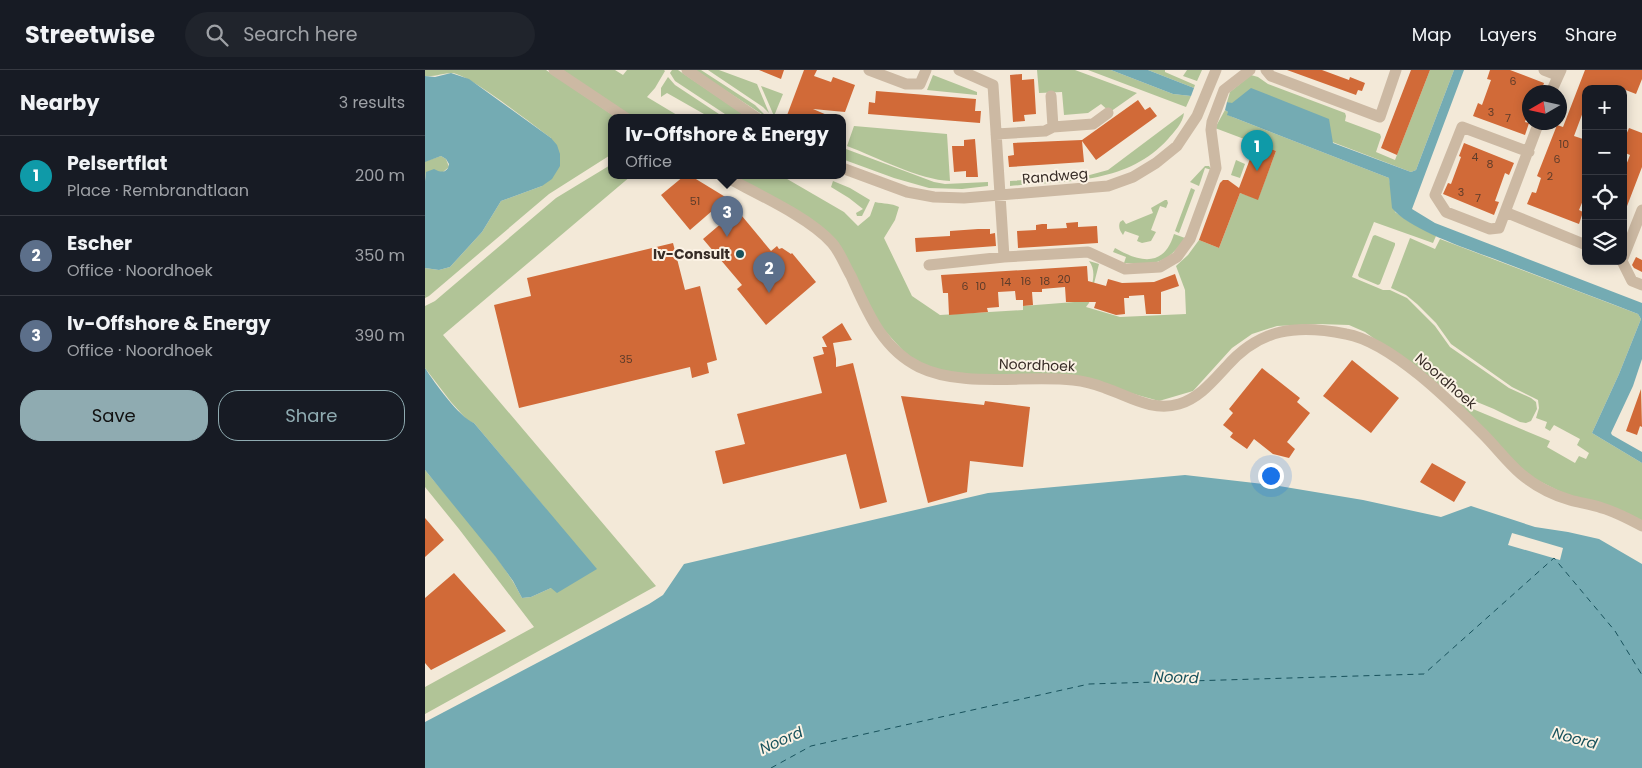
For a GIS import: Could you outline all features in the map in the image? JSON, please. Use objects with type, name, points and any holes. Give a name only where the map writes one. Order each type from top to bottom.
[{"type":"street","points":[[554,70],[620,114]]},
{"type":"street","points":[[687,70],[751,114]]},
{"type":"street","points":[[869,70],[906,84],[920,84],[926,70]]},
{"type":"street","points":[[959,70],[993,85],[1004,257]]},
{"type":"street","name":"Randweg","points":[[846,169],[907,192],[964,198],[1108,186],[1133,177],[1156,163],[1177,146],[1197,116],[1216,70]]},
{"type":"street","points":[[929,265],[1004,257],[1088,252],[1125,269],[1160,267],[1177,257],[1190,239],[1216,168],[1211,130],[1221,96],[1224,90],[1250,70]]},
{"type":"street","points":[[1266,70],[1271,76],[1380,117],[1396,70]]},
{"type":"street","points":[[1543,70],[1559,73],[1554,85]]},
{"type":"street","points":[[1051,96],[1053,127]]},
{"type":"street","points":[[996,134],[1045,131],[1053,127],[1093,124],[1108,113]]},
{"type":"street","points":[[1529,152],[1462,127],[1435,195],[1446,212],[1490,229],[1499,228],[1529,152],[1536,130]]},
{"type":"street","name":"Noordhoek","points":[[729,179],[809,223],[833,243],[879,332],[903,358],[919,368],[958,378],[1073,380],[1103,387],[1149,405],[1169,407],[1187,402],[1203,391],[1247,346],[1268,334],[1300,330],[1330,331],[1347,334],[1368,339],[1386,350],[1435,388],[1523,476],[1540,487],[1567,499],[1625,516],[1642,526]]},
{"type":"street","points":[[1627,249],[1642,210]]},
{"type":"street","points":[[1505,212],[1582,244]]},
{"type":"street","points":[[1625,265],[1632,281],[1642,285]]},
{"type":"green space","points":[[425,70],[546,70],[611,114],[608,114],[608,157],[549,194],[425,298],[425,268],[439,270],[450,267],[482,232],[501,201],[542,186],[551,138],[501,101],[460,76],[452,73],[425,76]]},
{"type":"green space","points":[[556,70],[615,70],[623,75],[627,70],[664,70],[655,88],[647,97],[675,114],[626,114]]},
{"type":"green space","points":[[672,70],[678,70],[743,114],[725,114],[675,81],[670,73]]},
{"type":"green space","points":[[694,70],[701,70],[755,105],[764,114]]},
{"type":"green space","points":[[708,70],[719,70],[757,84],[769,113],[763,107]]},
{"type":"green space","points":[[1037,70],[1075,70],[1137,93],[1110,112],[1101,104],[1088,113],[1064,115],[1062,92],[1039,93]]},
{"type":"green space","points":[[1088,70],[1111,70],[1173,94],[1191,96],[1186,107]]},
{"type":"green space","points":[[1148,70],[1165,70],[1165,72],[1195,85],[1194,88]]},
{"type":"green space","points":[[1187,70],[1202,70],[1197,81],[1183,76]]},
{"type":"green space","points":[[1430,70],[1454,70],[1416,170],[1411,172],[1227,102],[1230,92],[1251,75],[1258,77],[1268,84],[1345,113],[1345,121],[1380,134],[1381,137],[1376,152],[1395,160]]},
{"type":"green space","points":[[933,75],[977,92],[977,95],[927,90]]},
{"type":"green space","points":[[668,77],[675,85],[719,114],[704,114],[667,93],[661,97],[661,88]]},
{"type":"green space","points":[[761,86],[783,94],[775,114],[773,114]]},
{"type":"green space","points":[[1225,110],[1228,112],[1228,115],[1235,118],[1389,178],[1395,212],[1436,236],[1433,243],[1374,222],[1352,277],[1407,298],[1435,326],[1450,347],[1509,388],[1536,402],[1537,409],[1531,421],[1526,423],[1520,422],[1443,388],[1365,332],[1349,325],[1277,326],[1252,334],[1232,348],[1193,391],[1159,401],[1098,384],[961,374],[941,370],[920,363],[906,354],[876,321],[835,240],[738,179],[787,179],[844,212],[858,226],[870,216],[875,202],[899,207],[895,220],[884,238],[912,296],[940,315],[1023,310],[1023,306],[1087,301],[1093,275],[1092,266],[1089,261],[1099,264],[1089,303],[1086,307],[1120,317],[1186,314],[1185,290],[1176,266],[1188,255],[1199,240],[1219,248],[1240,193],[1258,199],[1276,151],[1215,128]]},
{"type":"green space","points":[[1184,113],[1180,124],[1168,139],[1152,154],[1134,165],[1095,178],[1010,186],[1010,181],[1086,176],[1108,170]]},
{"type":"green space","points":[[854,126],[947,134],[950,181],[925,177],[847,146]]},
{"type":"green space","points":[[846,149],[934,182],[945,184],[988,182],[988,186],[962,189],[929,188],[894,178],[846,160]]},
{"type":"green space","points":[[441,156],[446,159],[449,167],[443,172],[426,172],[425,181],[425,159],[426,161]]},
{"type":"green space","points":[[1236,160],[1245,164],[1240,178],[1231,175]]},
{"type":"green space","points":[[608,166],[608,179],[627,179],[443,335],[656,586],[425,714],[425,687],[534,627],[425,487],[425,470],[490,548],[513,581],[522,598],[531,597],[551,588],[546,509],[474,423],[468,421],[451,402],[425,368],[425,306],[435,301],[556,198]]},
{"type":"green space","points":[[1205,166],[1209,166],[1212,170],[1205,168],[1199,186],[1190,182]]},
{"type":"green space","points":[[833,181],[850,188],[870,200],[862,216],[857,216],[856,213],[863,209],[831,187]]},
{"type":"green space","points":[[1191,188],[1195,190],[1179,233],[1175,231]]},
{"type":"green space","points":[[1165,200],[1168,203],[1166,208],[1160,206],[1151,230],[1156,232],[1151,241],[1142,243],[1137,241],[1139,236],[1125,231],[1123,235],[1119,226],[1120,222],[1123,220],[1126,224],[1153,213],[1151,208]]},
{"type":"green space","points":[[1174,234],[1185,238],[1172,254],[1159,261],[1151,263],[1124,263],[1126,257],[1113,252],[1115,248],[1133,257],[1142,259],[1157,257],[1170,245]]},
{"type":"green space","points":[[1375,235],[1395,243],[1378,285],[1358,275]]},
{"type":"green space","points":[[1410,238],[1435,249],[1440,239],[1638,314],[1641,319],[1619,374],[1592,433],[1642,463],[1642,524],[1567,495],[1527,475],[1456,402],[1550,441],[1547,447],[1575,463],[1579,456],[1586,459],[1589,453],[1577,445],[1580,439],[1554,425],[1550,431],[1545,428],[1547,422],[1536,418],[1539,408],[1538,400],[1512,387],[1451,344],[1436,323],[1417,304],[1406,295],[1391,288]]},
{"type":"water","points":[[1111,70],[1148,70],[1194,88],[1191,96],[1173,94]]},
{"type":"water","points":[[1454,70],[1464,70],[1412,209],[1435,223],[1642,303],[1642,359],[1633,386],[1611,433],[1642,452],[1642,463],[1592,433],[1619,374],[1641,319],[1638,314],[1428,233],[1401,217],[1392,208],[1389,178],[1227,115],[1228,112],[1225,110],[1227,102],[1232,103],[1251,88],[1329,119],[1333,143],[1411,172],[1416,170]]},
{"type":"water","points":[[451,73],[469,79],[551,138],[557,145],[560,154],[560,166],[552,179],[542,186],[501,201],[482,232],[450,267],[439,270],[425,268],[425,181],[426,172],[434,169],[446,171],[449,164],[441,156],[425,162],[425,76],[435,77]]},
{"type":"water","points":[[425,368],[447,398],[461,414],[474,423],[597,569],[557,593],[551,588],[531,597],[522,598],[513,581],[495,556],[425,470]]},
{"type":"water","name":"Noord","points":[[1185,475],[1273,485],[1363,500],[1441,517],[1471,506],[1535,527],[1599,539],[1642,564],[1642,768],[425,768],[425,722],[649,604],[663,595],[684,564],[988,493]]},
{"type":"pier","points":[[1512,533],[1563,548],[1560,560],[1508,545]]},
{"type":"building","points":[[759,70],[784,70],[781,79]]},
{"type":"building","points":[[804,70],[817,70],[814,76],[831,82],[833,77],[855,85],[845,112],[813,109],[825,114],[788,114]]},
{"type":"building","points":[[1287,70],[1322,70],[1349,80],[1350,77],[1365,83],[1362,91],[1358,90],[1356,95]]},
{"type":"building","points":[[1411,70],[1430,70],[1397,155],[1381,148]]},
{"type":"building","points":[[1490,70],[1510,70],[1544,83],[1543,85],[1522,85],[1522,130],[1527,130],[1525,135],[1473,116],[1478,103],[1482,105],[1491,80],[1487,79]]},
{"type":"building","points":[[1585,70],[1642,70],[1642,79],[1636,94],[1627,91],[1627,85],[1582,85],[1582,115],[1574,136],[1582,139],[1582,203],[1579,210],[1582,212],[1582,215],[1579,224],[1527,204],[1532,192],[1536,193],[1541,178],[1537,176],[1555,130],[1567,130],[1567,117]]},
{"type":"building","points":[[1022,74],[1022,80],[1034,79],[1036,114],[1024,115],[1025,121],[1013,122],[1010,75]]},
{"type":"building","points":[[876,91],[976,99],[975,111],[981,111],[980,123],[868,114],[869,102],[875,103]]},
{"type":"building","points":[[1138,100],[1145,110],[1150,107],[1157,116],[1096,160],[1082,141],[1084,162],[1009,167],[1008,156],[1014,155],[1013,143],[1082,140]]},
{"type":"building","points":[[1629,128],[1642,133],[1642,167],[1627,206],[1627,163],[1630,155],[1627,154],[1627,133]]},
{"type":"building","points":[[975,139],[978,177],[966,177],[966,171],[954,172],[952,146],[964,146],[964,140]]},
{"type":"building","points":[[1256,143],[1276,151],[1258,200],[1240,193],[1219,248],[1199,240],[1220,183],[1223,180],[1228,180],[1239,188]]},
{"type":"building","points":[[1464,143],[1514,163],[1509,175],[1505,173],[1495,201],[1499,202],[1494,215],[1443,194],[1448,183],[1451,184]]},
{"type":"building","points":[[680,179],[696,179],[727,198],[690,230],[661,195]]},
{"type":"building","points":[[737,210],[771,251],[777,246],[779,249],[782,248],[792,253],[816,282],[766,325],[737,289],[742,285],[703,239]]},
{"type":"building","points":[[1078,222],[1078,227],[1097,226],[1098,243],[1018,248],[1017,231],[1036,230],[1036,225],[1042,224],[1047,224],[1047,229],[1067,228],[1066,223]]},
{"type":"building","points":[[990,229],[990,234],[995,233],[996,246],[916,252],[915,238],[950,236],[950,231]]},
{"type":"building","points":[[673,243],[685,290],[700,286],[717,360],[707,363],[709,373],[692,378],[690,367],[519,408],[494,305],[531,296],[527,278]]},
{"type":"building","points":[[1636,257],[1642,260],[1642,272],[1632,265]]},
{"type":"building","points":[[1087,266],[1088,281],[1106,286],[1108,279],[1122,283],[1154,282],[1175,274],[1179,286],[1161,292],[1161,314],[1146,314],[1144,295],[1124,298],[1125,314],[1116,315],[1094,308],[1096,302],[1066,302],[1065,287],[1032,292],[1033,305],[1023,306],[1023,300],[1016,300],[1015,291],[998,292],[999,307],[987,308],[988,312],[949,315],[948,293],[943,293],[941,275]]},
{"type":"building","points":[[842,323],[852,340],[833,343],[836,367],[853,363],[887,502],[860,509],[846,454],[723,484],[715,451],[745,444],[737,414],[822,393],[813,357],[824,354],[822,347],[827,347],[822,337]]},
{"type":"building","points":[[1352,360],[1399,398],[1371,433],[1323,396]]},
{"type":"building","points":[[1262,368],[1300,398],[1297,402],[1310,413],[1287,442],[1295,449],[1289,458],[1273,454],[1254,439],[1247,449],[1230,437],[1233,433],[1223,425],[1233,413],[1229,409]]},
{"type":"building","points":[[1641,389],[1642,427],[1640,426],[1637,435],[1626,431]]},
{"type":"building","points":[[901,396],[984,405],[985,401],[1030,407],[1023,467],[970,461],[967,492],[928,503]]},
{"type":"building","points":[[1432,463],[1466,482],[1454,502],[1420,482]]},
{"type":"building","points":[[425,518],[444,540],[425,557]]},
{"type":"building","points":[[454,573],[506,631],[431,670],[425,663],[425,598]]},
{"type":"ferry route","points":[[771,768],[811,746],[1089,684],[1424,674],[1554,558],[1615,631],[1642,675]]},
{"type":"place","name":"Pelsertflat","points":[[1257,171]]},
{"type":"place","name":"Iv-Offshore & Energy","points":[[727,237]]},
{"type":"place","name":"Iv-Consult","points":[[740,254]]},
{"type":"place","name":"Escher","points":[[769,293]]}]
